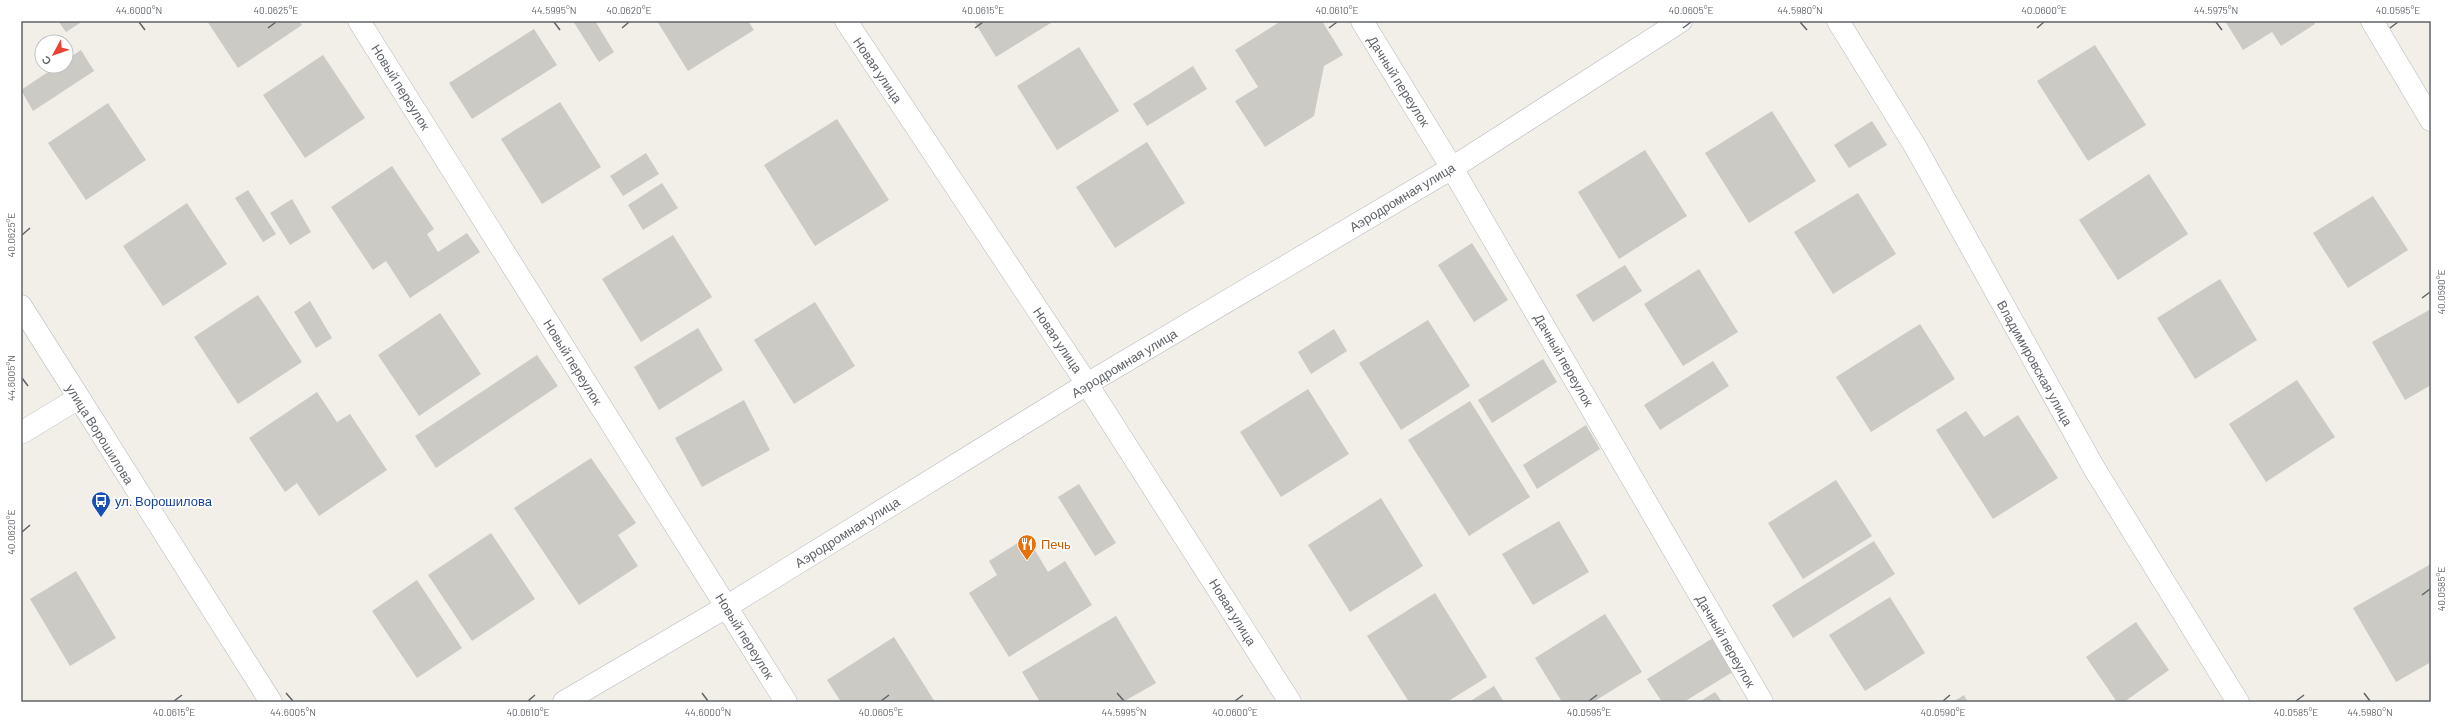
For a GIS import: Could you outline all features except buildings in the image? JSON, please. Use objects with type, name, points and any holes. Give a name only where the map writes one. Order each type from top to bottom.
[{"type":"street","name":"Новый переулок","points":[[359,21],[786,702]]},
{"type":"street","name":"Новая улица","points":[[846,21],[1087,384],[1290,702]]},
{"type":"street","name":"Дачный переулок","points":[[1362,21],[1452,168],[1762,702]]},
{"type":"street","name":"Аэродромная улица","points":[[564,702],[726,607],[1087,384],[1452,168],[1681,21]]},
{"type":"street","name":"Владимировская улица","points":[[1838,21],[1918,153],[2094,468],[2238,702]]},
{"type":"street","points":[[2372,21],[2431,120]]},
{"type":"street","name":"улица Ворошилова","points":[[21,306],[77,398],[271,702]]},
{"type":"street","points":[[21,433],[77,398]]},
{"type":"place","name":"ул. Ворошилова","points":[[101,518]]},
{"type":"place","name":"Печь","points":[[1027,561]]}]
